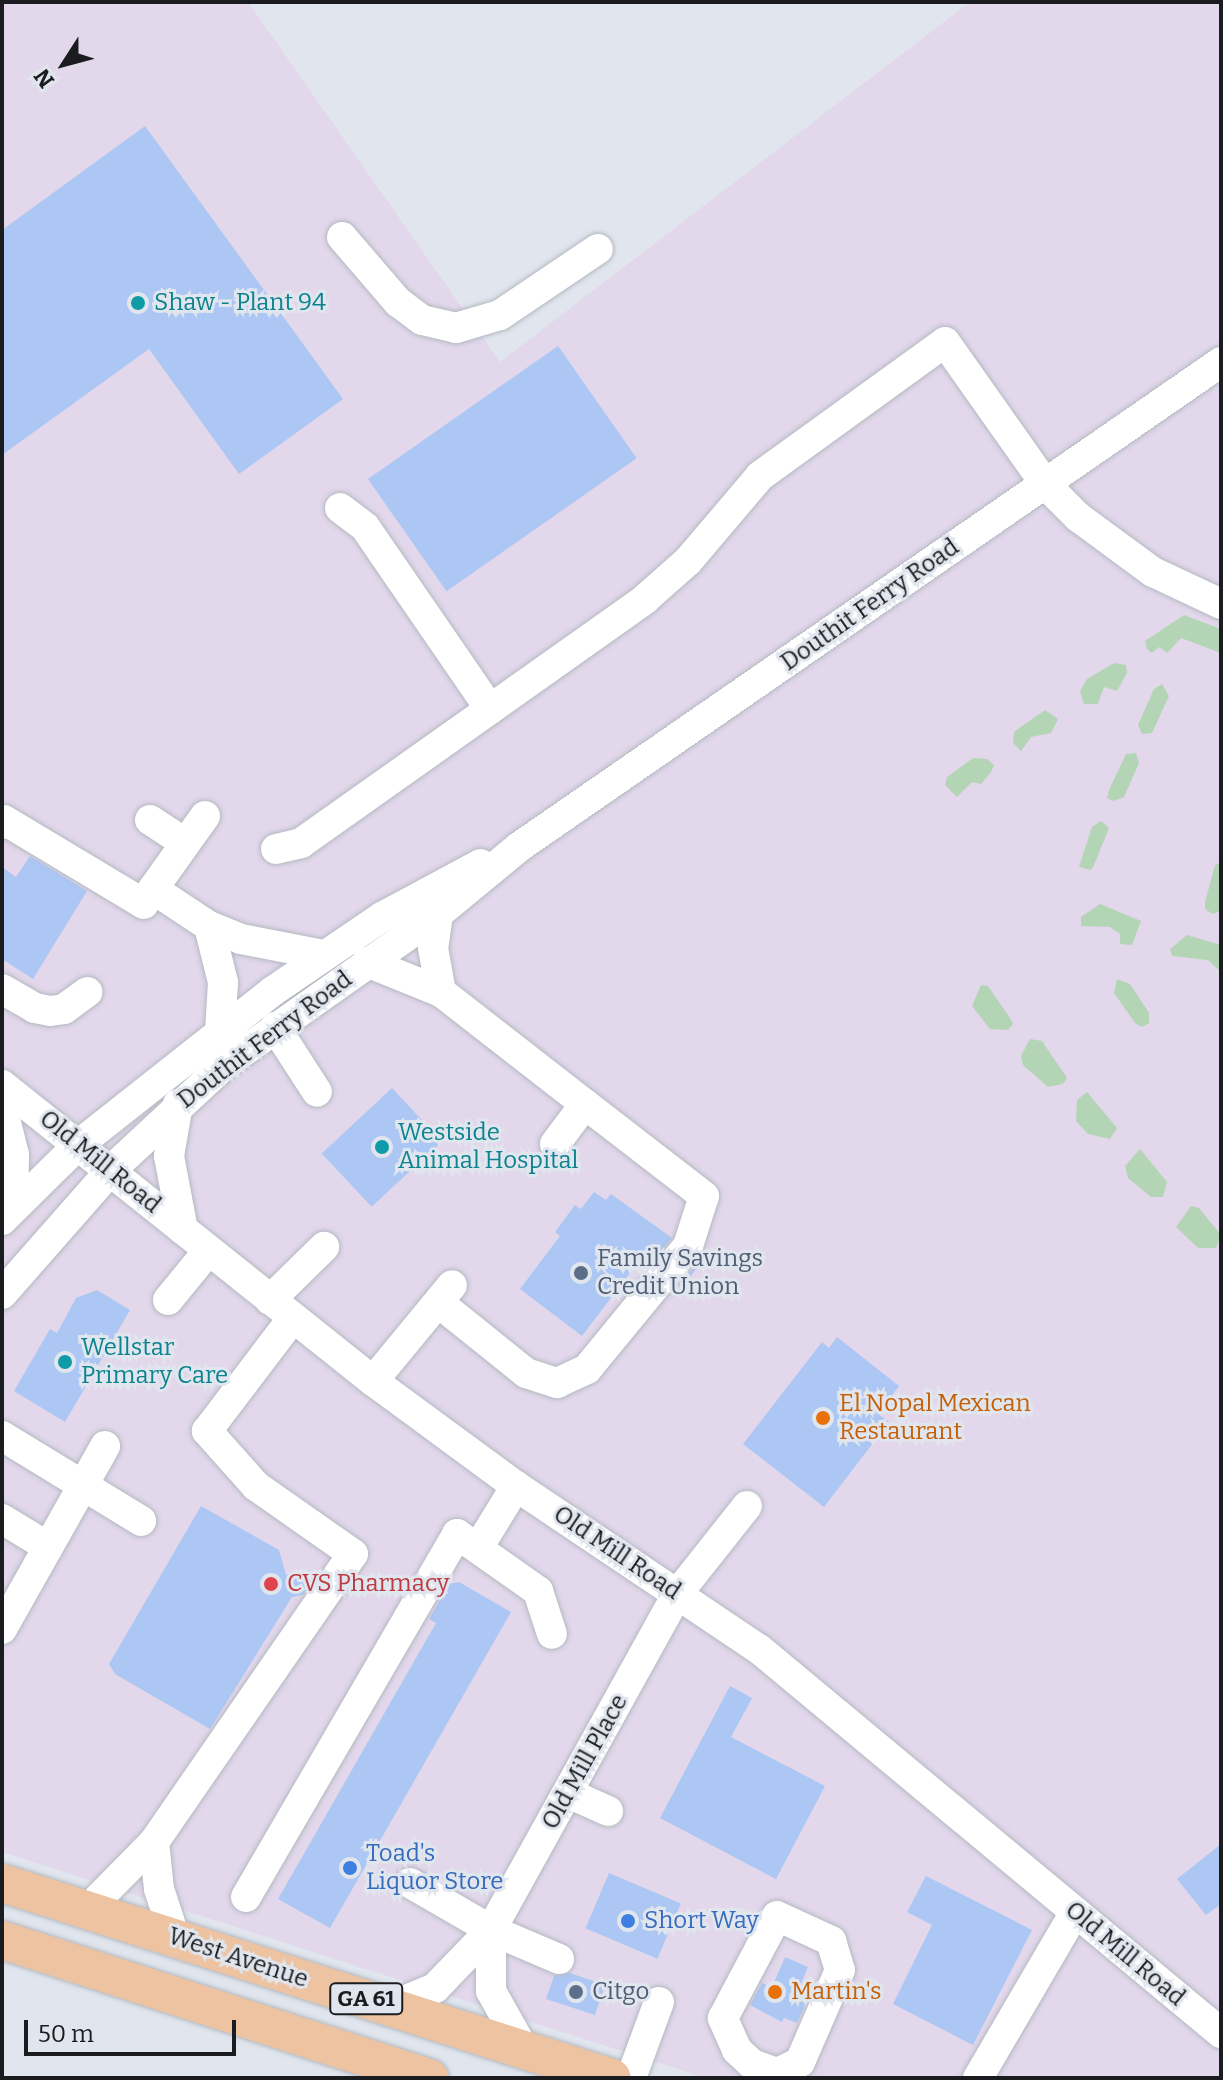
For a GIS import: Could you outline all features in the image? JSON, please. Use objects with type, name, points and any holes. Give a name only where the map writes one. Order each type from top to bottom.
[{"type":"main road","name":"West Avenue","points":[[2,1883],[612,2078]]},
{"type":"main road","name":"GA 61","points":[[2,1940],[429,2078]]},
{"type":"street","points":[[342,237],[398,302],[422,320],[456,328],[500,315],[598,249]]},
{"type":"street","points":[[276,849],[301,843],[667,581],[760,476],[945,342],[1045,484],[1078,517],[1153,572],[1221,604]]},
{"type":"street","name":"Douthit Ferry Road","points":[[2,1294],[110,1171],[178,1104],[275,1027],[438,914],[519,847],[1221,362]]},
{"type":"street","points":[[340,508],[365,527],[490,709]]},
{"type":"street","points":[[144,904],[205,816]]},
{"type":"street","points":[[2,824],[4,820],[144,904],[241,939],[323,955]]},
{"type":"street","points":[[150,820],[185,843]]},
{"type":"street","name":"Douthit Ferry Road","points":[[7,1214],[78,1145],[220,1031],[323,955],[437,884],[519,847]]},
{"type":"street","points":[[438,914],[433,948],[441,992]]},
{"type":"street","points":[[209,926],[223,982],[220,1031]]},
{"type":"street","points":[[367,962],[441,992],[704,1196],[688,1246],[579,1375],[545,1383],[526,1373],[445,1294],[373,1381]]},
{"type":"street","points":[[2,989],[35,1008],[50,1011],[64,1009],[87,992]]},
{"type":"street","points":[[275,1027],[317,1092]]},
{"type":"street","name":"Old Mill Road","points":[[2,1085],[373,1381],[516,1486],[678,1593],[850,1721],[1221,2033]]},
{"type":"street","points":[[178,1104],[169,1156],[183,1230]]},
{"type":"street","points":[[555,1144],[585,1104]]},
{"type":"street","points":[[2,1106],[14,1155],[7,1214]]},
{"type":"street","points":[[88,1909],[154,1842],[353,1554],[256,1486],[207,1431],[281,1309],[324,1247]]},
{"type":"street","points":[[168,1300],[208,1251]]},
{"type":"street","points":[[2,1436],[141,1521]]},
{"type":"street","points":[[2,1629],[105,1446]]},
{"type":"street","points":[[478,1548],[516,1486]]},
{"type":"street","name":"Old Mill Place","points":[[389,2007],[435,1988],[491,1930],[678,1593],[747,1506]]},
{"type":"street","points":[[2,1519],[48,1547]]},
{"type":"street","points":[[246,1897],[457,1534],[538,1591],[552,1634]]},
{"type":"street","points":[[568,1793],[608,1811]]},
{"type":"street","points":[[154,1842],[159,1889],[175,1938]]},
{"type":"street","points":[[410,1883],[491,1930],[559,1959]]},
{"type":"street","points":[[978,2078],[1075,1912]]},
{"type":"street","points":[[777,1916],[831,1941],[840,1970],[784,2071],[752,2064],[717,2023],[777,1916]]},
{"type":"street","name":"Old Mill Place","points":[[491,1930],[491,1991],[524,2050]]},
{"type":"street","points":[[631,2078],[659,2002]]},
{"type":"shaded area","points":[[2,2],[248,2],[500,362],[970,2],[1221,2],[1221,2078],[706,2078],[2,1852]]},
{"type":"green space","points":[[1184,615],[1221,629],[1221,653],[1181,638],[1167,653],[1159,647],[1152,653],[1147,649],[1145,641]]},
{"type":"green space","points":[[1114,663],[1126,665],[1127,673],[1117,691],[1104,687],[1098,704],[1084,704],[1080,691],[1087,679]]},
{"type":"green space","points":[[1162,684],[1169,696],[1152,733],[1142,734],[1138,725],[1154,689]]},
{"type":"green space","points":[[1045,710],[1058,719],[1051,733],[1031,737],[1021,751],[1013,743],[1014,732]]},
{"type":"green space","points":[[1136,753],[1139,763],[1124,797],[1113,801],[1107,798],[1126,754]]},
{"type":"green space","points":[[973,758],[987,759],[994,765],[981,784],[972,782],[957,797],[945,785],[947,777]]},
{"type":"green space","points":[[1101,821],[1109,828],[1094,865],[1091,870],[1079,867],[1092,827]]},
{"type":"green space","points":[[1221,863],[1220,911],[1213,914],[1205,909],[1205,902],[1215,865]]},
{"type":"green space","points":[[1100,904],[1141,921],[1132,945],[1120,944],[1120,934],[1110,927],[1081,926],[1081,917]]},
{"type":"green space","points":[[1187,935],[1221,945],[1221,972],[1208,960],[1172,956],[1170,949]]},
{"type":"green space","points":[[1117,979],[1130,984],[1149,1013],[1149,1023],[1142,1027],[1135,1023],[1114,993]]},
{"type":"green space","points":[[981,985],[988,986],[1010,1018],[1013,1024],[1008,1030],[990,1029],[972,1006]]},
{"type":"green space","points":[[1030,1039],[1042,1041],[1067,1078],[1063,1084],[1048,1087],[1023,1065],[1021,1056]]},
{"type":"green space","points":[[1087,1092],[1117,1128],[1110,1139],[1088,1134],[1076,1121],[1077,1100]]},
{"type":"green space","points":[[1140,1149],[1167,1182],[1163,1197],[1151,1197],[1128,1178],[1125,1166]]},
{"type":"green space","points":[[1191,1206],[1199,1208],[1221,1235],[1216,1248],[1198,1248],[1176,1227]]},
{"type":"building","name":"Shaw - Plant 94","points":[[145,126],[343,399],[239,474],[149,349],[2,455],[2,230]]},
{"type":"building","points":[[558,346],[637,458],[447,591],[368,479]]},
{"type":"building","points":[[30,856],[87,891],[33,979],[2,959],[2,867],[16,877]]},
{"type":"building","name":"Westside Animal Hospital","points":[[392,1088],[442,1141],[372,1207],[322,1153]]},
{"type":"building","name":"Family Savings Credit Union","points":[[594,1192],[606,1200],[611,1194],[672,1238],[650,1264],[642,1257],[582,1336],[520,1289],[560,1236],[555,1232],[575,1205],[581,1209]]},
{"type":"building","points":[[702,1261],[682,1288],[679,1285]]},
{"type":"building","name":"Wellstar Primary Care","points":[[97,1290],[130,1310],[65,1422],[14,1391],[50,1329],[57,1333],[76,1298]]},
{"type":"building","name":"El Nopal Mexican Restaurant","points":[[837,1337],[899,1386],[878,1414],[889,1422],[824,1507],[743,1444],[822,1342],[829,1348]]},
{"type":"building","points":[[201,1506],[279,1550],[286,1575],[309,1570],[312,1581],[303,1595],[292,1597],[210,1729],[115,1674],[109,1664]]},
{"type":"building","points":[[459,1582],[511,1612],[330,1928],[278,1899],[436,1623],[429,1619],[449,1584]]},
{"type":"building","points":[[730,1686],[752,1698],[731,1737],[825,1786],[776,1879],[660,1818]]},
{"type":"building","points":[[1221,1844],[1221,1904],[1206,1915],[1177,1879]]},
{"type":"building","name":"Short Way","points":[[609,1873],[681,1903],[657,1959],[586,1928]]},
{"type":"building","points":[[926,1876],[1032,1930],[973,2045],[893,2004],[932,1925],[907,1912]]},
{"type":"building","name":"Martin's","points":[[785,1957],[808,1967],[795,1998],[806,2003],[797,2023],[784,2018],[782,2022],[750,2005],[762,1983],[772,1987]]},
{"type":"building","name":"Citgo","points":[[570,1973],[605,1985],[595,2015],[546,1999],[554,1976]]},
{"type":"place","name":"Shaw - Plant 94","points":[[138,303]]},
{"type":"place","name":"Westside Animal Hospital","points":[[382,1147]]},
{"type":"place","name":"Family Savings Credit Union","points":[[581,1273]]},
{"type":"place","name":"Wellstar Primary Care","points":[[65,1362]]},
{"type":"place","name":"El Nopal Mexican Restaurant","points":[[823,1418]]},
{"type":"place","name":"CVS Pharmacy","points":[[271,1584]]},
{"type":"place","name":"Toad's Liquor Store","points":[[350,1868]]},
{"type":"place","name":"Short Way","points":[[628,1921]]},
{"type":"place","name":"Citgo","points":[[576,1992]]},
{"type":"place","name":"Martin's","points":[[775,1992]]}]
